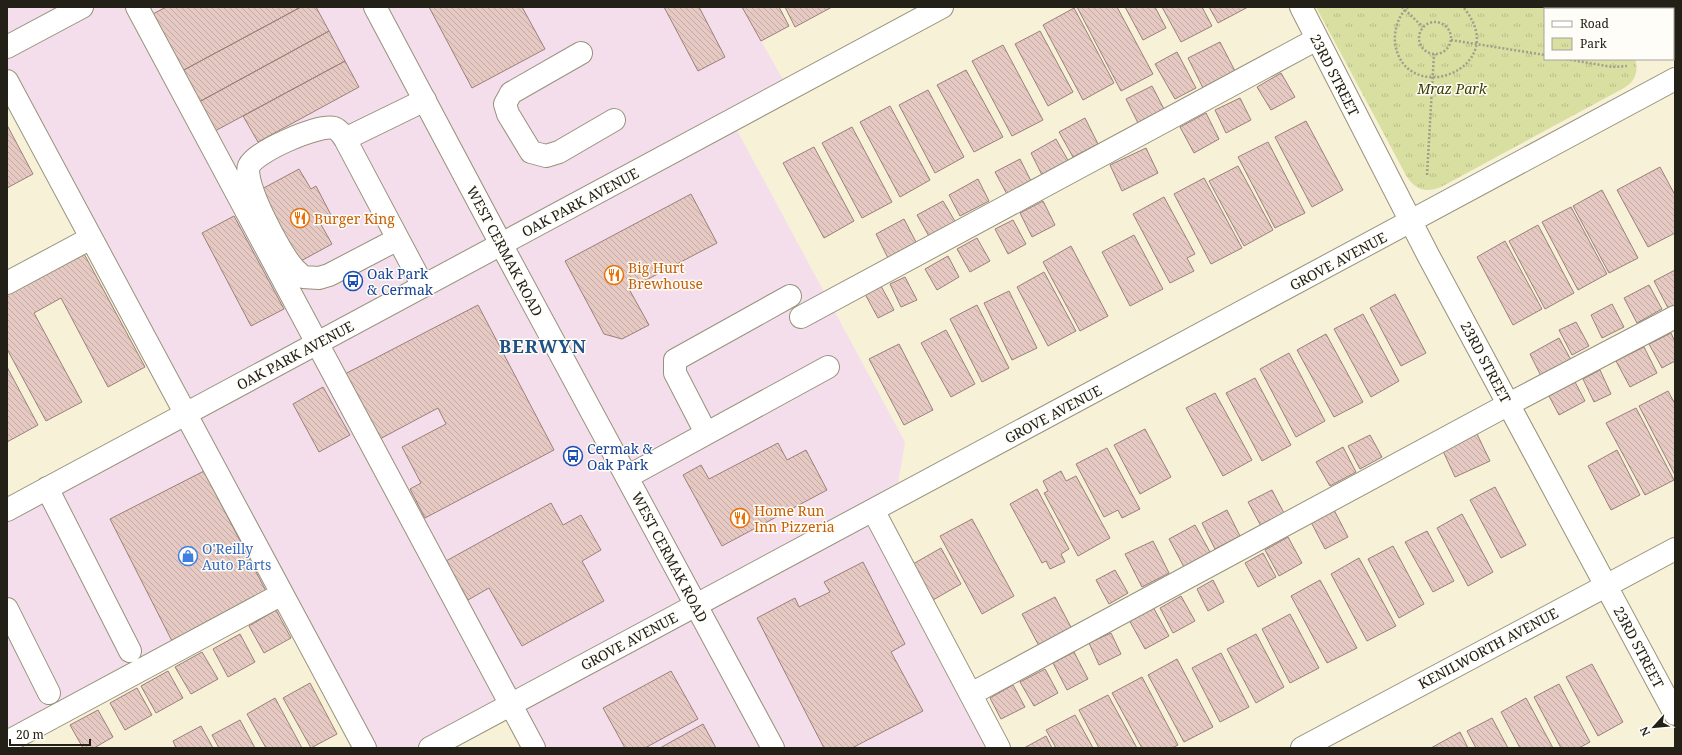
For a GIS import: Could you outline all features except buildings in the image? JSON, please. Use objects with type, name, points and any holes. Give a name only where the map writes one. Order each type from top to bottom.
[{"type":"street","points":[[7,47],[82,7]]},
{"type":"street","points":[[137,7],[534,748]]},
{"type":"street","name":"WEST CERMAK ROAD","points":[[375,7],[773,748]]},
{"type":"street","name":"23RD STREET","points":[[1301,7],[1411,222],[1675,714]]},
{"type":"street","name":"OAK PARK AVENUE","points":[[7,510],[501,244],[927,10]]},
{"type":"street","points":[[801,316],[1317,39]]},
{"type":"street","points":[[581,53],[511,93],[506,104],[508,114],[531,152],[546,156],[559,152],[614,120]]},
{"type":"street","name":"GROVE AVENUE","points":[[430,748],[1675,79]]},
{"type":"street","points":[[7,81],[365,748]]},
{"type":"street","points":[[345,139],[425,100]]},
{"type":"street","points":[[398,239],[330,275],[319,278],[303,276],[292,265],[256,201],[248,174],[249,165],[276,145],[303,134],[335,128],[345,139],[423,286]]},
{"type":"street","points":[[7,283],[91,238]]},
{"type":"street","points":[[706,433],[675,373],[675,360],[790,296]]},
{"type":"street","points":[[971,694],[1508,404],[1675,316]]},
{"type":"street","points":[[627,477],[828,366]]},
{"type":"street","points":[[47,488],[130,651]]},
{"type":"street","points":[[880,507],[999,748]]},
{"type":"street","name":"KENILWORTH AVENUE","points":[[1302,748],[1675,549]]},
{"type":"street","points":[[7,742],[282,594]]},
{"type":"street","points":[[7,609],[49,693]]},
{"type":"path","points":[[1402,7],[1423,27]]},
{"type":"path","points":[[1408,7],[1397,23],[1395,38],[1398,52],[1411,70],[1425,77],[1432,78],[1449,76],[1465,66],[1474,52],[1477,35],[1473,20],[1463,7]]},
{"type":"path","points":[[1431,22],[1440,22],[1450,31],[1451,40],[1447,49],[1434,54],[1425,50],[1419,36],[1423,27],[1431,22]]},
{"type":"path","points":[[1451,40],[1544,55]]},
{"type":"path","points":[[1427,175],[1434,54]]},
{"type":"path","points":[[1572,60],[1612,67],[1628,66]]},
{"type":"shaded area","points":[[7,7],[370,7],[495,242],[186,408],[7,74]]},
{"type":"shaded area","points":[[380,7],[742,7],[786,85],[503,238]]},
{"type":"shaded area","points":[[733,123],[905,442],[895,501],[877,512],[1002,748],[527,748],[503,703],[419,748],[370,748],[287,595],[7,745],[7,514]]},
{"type":"green space","name":"Mraz Park","points":[[1316,7],[1550,7],[1552,8],[1544,8],[1544,60],[1635,60],[1637,68],[1635,76],[1624,88],[1441,187],[1431,190],[1422,189],[1414,185],[1407,177]]},
{"type":"place","name":"Burger King","points":[[300,218]]},
{"type":"place","name":"Big Hurt Brewhouse","points":[[614,275]]},
{"type":"place","name":"Oak Park & Cermak","points":[[353,281]]},
{"type":"place","name":"Cermak & Oak Park","points":[[573,456]]},
{"type":"place","name":"Home Run Inn Pizzeria","points":[[740,518]]},
{"type":"place","name":"O'Reilly Auto Parts","points":[[188,556]]},
{"type":"district","name":"BERWYN","points":[[543,346]]}]
